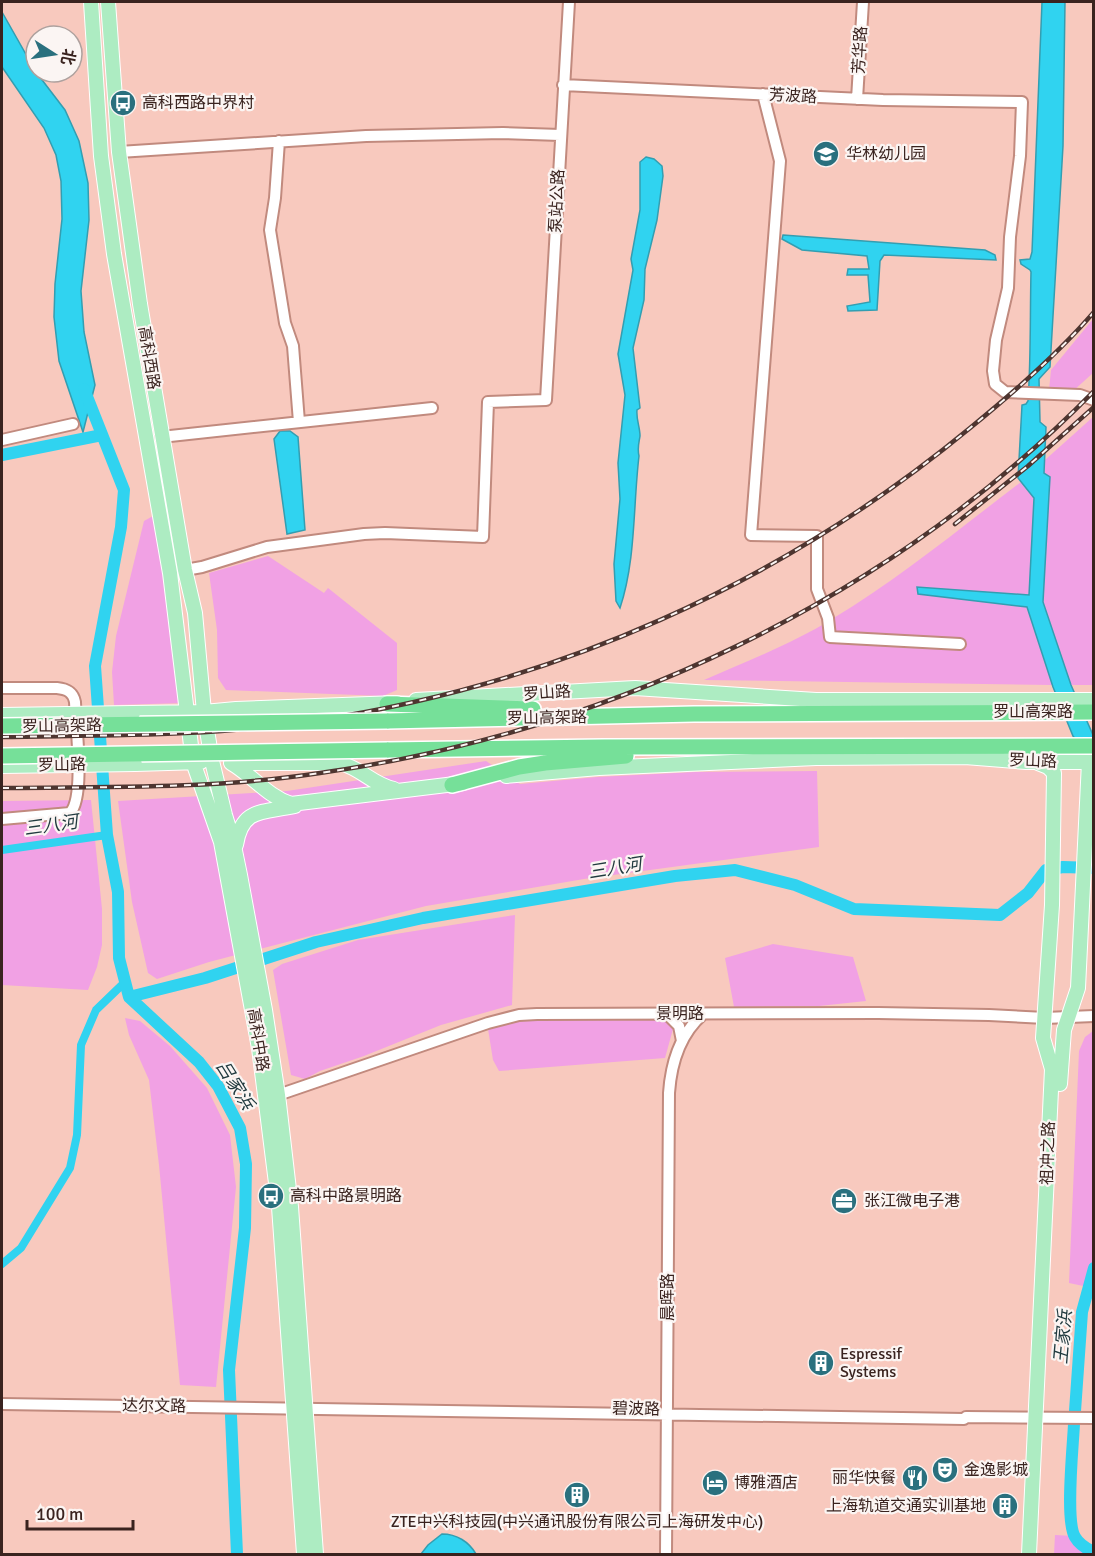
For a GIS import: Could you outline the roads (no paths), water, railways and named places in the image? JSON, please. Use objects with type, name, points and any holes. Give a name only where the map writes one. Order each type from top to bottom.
[{"type":"highway","points":[[387,704],[694,714]]},
{"type":"highway","name":"罗山高架路","points":[[2,726],[387,721],[1089,706]]},
{"type":"highway","name":"罗山高架路","points":[[2,756],[387,750],[1094,746]]},
{"type":"highway","points":[[452,785],[501,771],[545,763],[693,748]]},
{"type":"main road","name":"高科西路","points":[[91,2],[101,156],[114,254],[170,573],[186,711]]},
{"type":"main road","name":"高科西路","points":[[108,2],[119,152],[161,437],[195,613],[204,712]]},
{"type":"main road","name":"罗山路","points":[[2,715],[204,712],[387,704],[434,698],[635,688],[816,700],[1049,706]]},
{"type":"main road","name":"高科中路","points":[[186,711],[193,762],[221,842],[249,954]]},
{"type":"main road","name":"高科中路","points":[[204,712],[212,761],[235,850],[249,954],[278,1095],[291,1207],[304,1554]]},
{"type":"main road","name":"罗山路","points":[[231,763],[271,794],[291,804],[551,771],[783,760],[965,757],[1036,762],[1091,762]]},
{"type":"main road","name":"罗山路","points":[[2,766],[212,761],[340,763],[355,768],[374,783],[399,790]]},
{"type":"main road","name":"祖冲之路","points":[[1036,762],[1048,767],[1054,773],[1052,905],[1044,1038],[1052,1069],[1037,1554]]},
{"type":"main road","name":"祖冲之路","points":[[1029,1554],[1040,1417],[1062,1043],[1078,988],[1091,762]]},
{"type":"main road","points":[[235,850],[238,834],[245,819],[252,815],[310,803]]},
{"type":"main road","name":"高科中路","points":[[253,976],[276,1170],[316,1554]]},
{"type":"street","name":"泵站公路","points":[[185,570],[267,547],[364,534],[483,537],[488,402],[546,400],[569,2]]},
{"type":"street","name":"芳华路","points":[[857,99],[863,2]]},
{"type":"street","name":"芳波路","points":[[563,85],[857,99],[1022,102],[1020,156],[1008,255],[1008,288],[996,340],[993,371],[995,384],[1001,390],[1028,394],[1080,395],[1094,400]]},
{"type":"street","points":[[763,94],[780,161],[751,535],[817,536],[817,589],[828,618],[830,637],[960,644]]},
{"type":"street","points":[[119,152],[279,141],[436,134],[560,135]]},
{"type":"street","points":[[279,141],[270,230],[285,323],[293,346],[299,422]]},
{"type":"street","points":[[161,437],[432,408]]},
{"type":"street","points":[[2,440],[73,424]]},
{"type":"street","points":[[2,688],[63,688],[74,697],[78,796],[74,809],[66,814],[2,819]]},
{"type":"street","name":"景明路","points":[[278,1095],[504,1018],[537,1014],[878,1013],[1045,1018],[1094,1016]]},
{"type":"street","points":[[667,1014],[679,1026],[682,1041]]},
{"type":"street","name":"晨晖路","points":[[666,1554],[669,1093],[672,1070],[682,1041],[691,1026],[703,1014]]},
{"type":"street","name":"达尔文路","points":[[2,1398],[300,1406]]},
{"type":"street","name":"达尔文路","points":[[2,1404],[198,1404]]},
{"type":"street","name":"碧波路","points":[[300,1406],[1094,1418]]},
{"type":"water","points":[[1042,2],[1065,2],[1063,146],[1050,367],[1039,379],[1040,422],[1046,427],[1044,473],[1050,477],[1043,602],[1071,685],[1093,735],[1093,761],[1073,736],[1053,687],[1027,607],[918,594],[917,587],[1029,595],[1034,498],[1018,478],[1022,405],[1028,401],[1031,272],[1021,264],[1020,260],[1030,259],[1032,252]]},
{"type":"water","points":[[2,12],[24,51],[24,84],[45,84],[65,110],[79,141],[88,183],[89,220],[81,291],[84,332],[95,385],[83,432],[59,361],[54,317],[62,219],[61,181],[56,155],[44,128],[2,67]]},
{"type":"water","points":[[646,157],[654,159],[662,166],[663,176],[657,220],[645,269],[644,300],[633,348],[640,408],[637,410],[640,436],[639,456],[629,571],[620,608],[616,601],[614,564],[620,499],[618,463],[625,395],[618,354],[633,270],[631,259],[640,210],[640,162]]},
{"type":"water","points":[[783,235],[985,250],[995,255],[996,260],[884,255],[880,261],[877,310],[848,311],[847,306],[870,302],[868,275],[847,275],[848,269],[869,269],[867,256],[802,250],[782,239]]},
{"type":"water","points":[[280,431],[290,431],[298,437],[305,530],[287,534],[274,439]]},
{"type":"water","points":[[442,1534],[453,1535],[462,1540],[476,1554],[421,1554]]},
{"type":"waterway","name":"吕家浜","points":[[84,389],[124,490],[121,527],[95,666],[107,835],[118,892],[119,958],[129,997],[199,1062],[218,1086],[240,1128],[246,1164],[245,1228],[229,1370],[237,1554]]},
{"type":"waterway","points":[[2,455],[102,435]]},
{"type":"waterway","name":"三八河","points":[[2,850],[107,835]]},
{"type":"waterway","name":"三八河","points":[[129,997],[205,978],[316,942],[423,918],[675,876],[735,870],[795,885],[854,909],[1000,915],[1028,893],[1046,870],[1063,867],[1094,868]]},
{"type":"waterway","points":[[2,1264],[21,1248],[70,1168],[77,1135],[81,1045],[96,1010],[125,982]]},
{"type":"waterway","name":"王家浜","points":[[1075,1411],[1082,1312],[1094,1268]]},
{"type":"waterway","name":"王家浜","points":[[1074,1424],[1070,1516],[1075,1537],[1086,1548],[1094,1552]]},
{"type":"railway","points":[[2,737],[196,733],[311,721],[401,705],[489,682],[576,654],[660,620],[742,580],[821,535],[897,484],[970,428],[1034,373],[1094,312]]},
{"type":"railway","points":[[2,788],[201,785],[320,773],[428,753],[534,726],[638,689],[738,645],[835,593],[927,534],[1013,466],[1094,391]]},
{"type":"railway","points":[[955,524],[1028,466],[1094,407]]},
{"type":"place","name":"高科西路中界村","points":[[123,103]]},
{"type":"place","name":"华林幼儿园","points":[[826,154]]},
{"type":"place","name":"高科中路景明路","points":[[271,1196]]},
{"type":"place","name":"张江微电子港","points":[[844,1201]]},
{"type":"place","name":"Espressif Systems","points":[[821,1363]]},
{"type":"place","name":"金逸影城","points":[[945,1470]]},
{"type":"place","name":"丽华快餐","points":[[915,1478]]},
{"type":"place","name":"博雅酒店","points":[[715,1483]]},
{"type":"place","name":"ZTE中兴科技园(中兴通讯股份有限公司上海研发中心)","points":[[577,1495]]},
{"type":"place","name":"上海轨道交通实训基地","points":[[1005,1506]]}]
